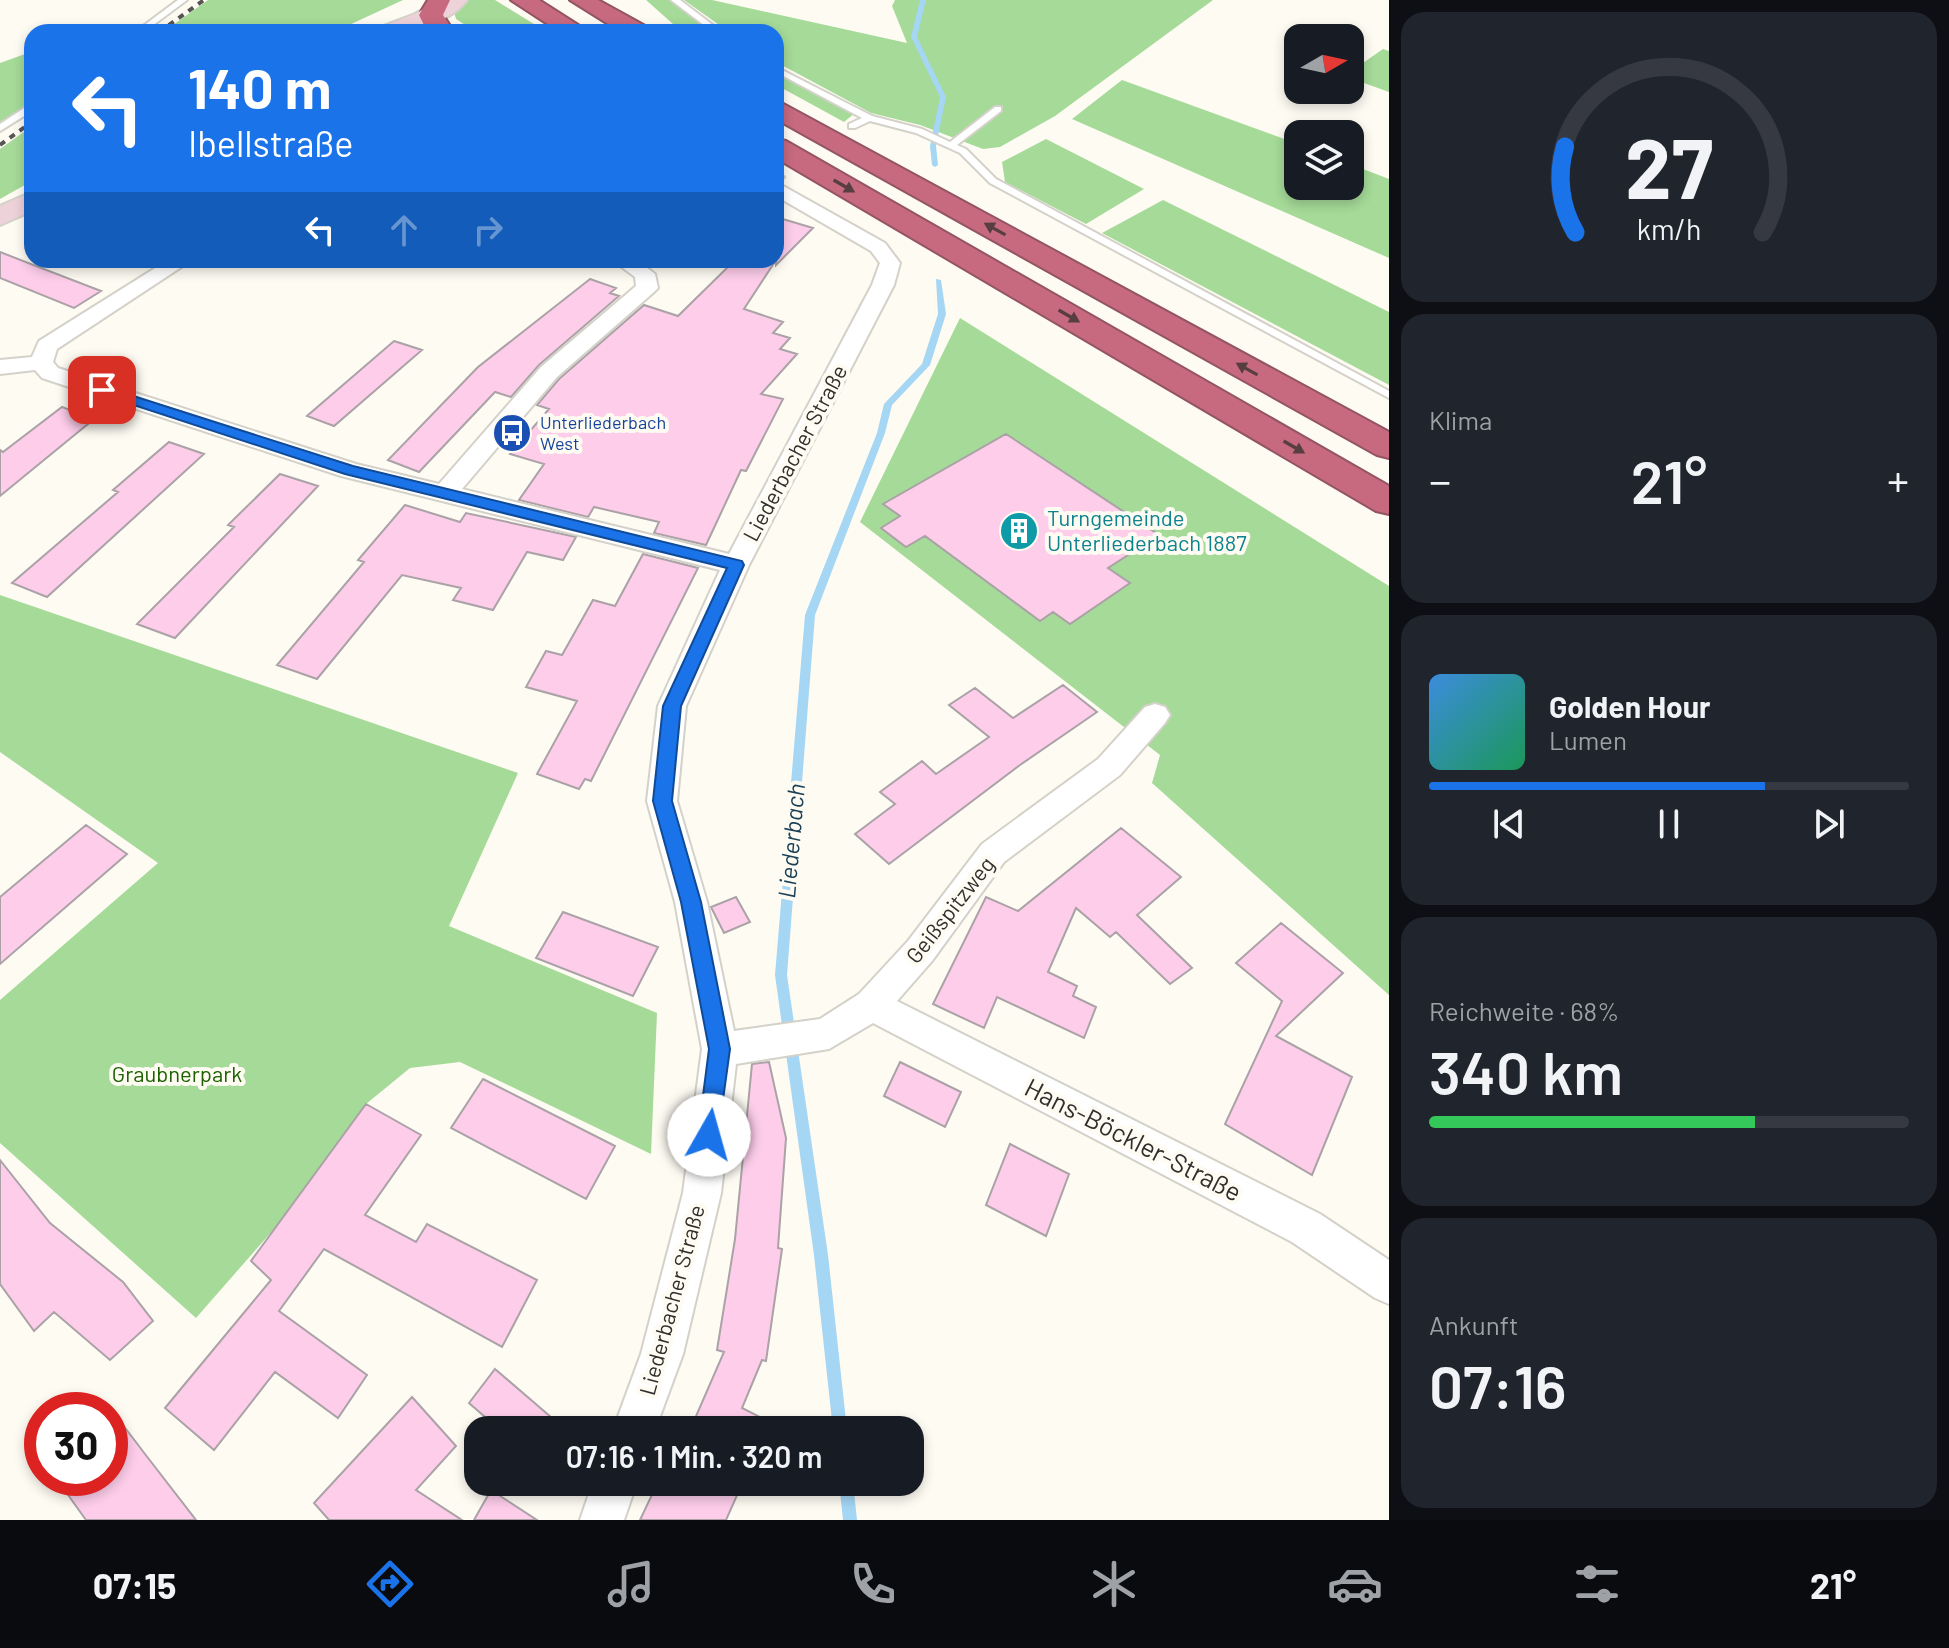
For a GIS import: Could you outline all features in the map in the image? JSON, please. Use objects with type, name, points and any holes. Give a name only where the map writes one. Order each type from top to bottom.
[{"type":"highway","points":[[522,0],[563,24]]},
{"type":"highway","points":[[581,0],[624,24]]},
{"type":"highway","points":[[630,0],[653,24]]},
{"type":"highway","points":[[404,24],[432,16]]},
{"type":"highway","points":[[784,112],[1389,447]]},
{"type":"highway","points":[[784,178],[1389,502]]},
{"type":"main road","points":[[432,16],[456,0]]},
{"type":"main road","points":[[0,217],[24,204]]},
{"type":"street","name":"Liederbacher Straße","points":[[639,1416],[662,1354],[702,1193],[720,1049],[691,902],[662,801],[672,706],[736,565],[883,285],[890,263],[878,247],[784,179]]},
{"type":"street","points":[[41,363],[47,346],[169,268]]},
{"type":"street","points":[[445,493],[549,372],[647,288],[645,274],[635,268]]},
{"type":"street","points":[[41,363],[50,373],[350,470],[736,565]]},
{"type":"street","points":[[0,367],[41,363]]},
{"type":"street","name":"Geißspitzweg","points":[[720,1049],[829,1033],[871,1005],[920,951],[993,853],[1109,767],[1155,715]]},
{"type":"street","name":"Hans-Böckler-Straße","points":[[871,1005],[1306,1228],[1389,1284]]},
{"type":"street","points":[[602,1520],[610,1496]]},
{"type":"lane","points":[[150,24],[183,0]]},
{"type":"lane","points":[[675,0],[707,24]]},
{"type":"lane","points":[[784,73],[869,118],[919,131],[950,144],[973,160],[993,181],[1389,395]]},
{"type":"lane","points":[[950,144],[998,109]]},
{"type":"lane","points":[[0,128],[24,112]]},
{"type":"lane","points":[[852,126],[869,118]]},
{"type":"green space","points":[[208,0],[403,0],[351,24],[174,24]]},
{"type":"green space","points":[[464,0],[495,0],[534,24],[464,24],[456,19],[453,8]]},
{"type":"green space","points":[[646,0],[675,0],[707,24],[673,24]]},
{"type":"green space","points":[[684,0],[712,0],[907,43],[892,6],[895,0],[1213,0],[1055,116],[1000,147],[983,149],[920,125],[871,113],[784,66],[784,24],[718,24]]},
{"type":"green space","points":[[1383,49],[1389,51],[1389,92],[1364,83],[1364,62]]},
{"type":"green space","points":[[24,54],[24,109],[0,125],[0,63]]},
{"type":"green space","points":[[784,73],[855,113],[844,122],[784,89]]},
{"type":"green space","points":[[1122,80],[1284,139],[1284,200],[1364,200],[1364,169],[1389,179],[1389,258],[1072,119]]},
{"type":"green space","points":[[24,132],[24,186],[0,199],[0,149]]},
{"type":"green space","points":[[1046,139],[1144,189],[1086,224],[1005,182],[1002,162]]},
{"type":"green space","points":[[1163,200],[1389,312],[1389,385],[1102,233]]},
{"type":"green space","points":[[960,318],[1389,586],[1389,995],[1152,783],[1160,755],[860,522]]},
{"type":"green space","name":"Graubnerpark","points":[[0,595],[518,773],[449,926],[657,1013],[651,1154],[460,1062],[410,1068],[366,1104],[280,1222],[196,1318],[0,1143],[0,1000],[158,863],[0,752]]},
{"type":"building","points":[[784,219],[813,228],[784,257]]},
{"type":"building","points":[[0,252],[24,261],[24,268],[41,268],[101,291],[74,308],[0,278]]},
{"type":"building","points":[[727,268],[771,268],[744,309],[783,322],[773,333],[790,338],[780,349],[797,354],[761,394],[783,399],[746,471],[741,470],[706,545],[654,533],[659,522],[594,507],[588,517],[519,500],[544,464],[510,454],[549,409],[537,405],[559,379],[644,305],[678,316]]},
{"type":"building","points":[[590,279],[616,288],[610,293],[619,296],[539,365],[511,397],[495,392],[419,472],[388,460],[478,367]]},
{"type":"building","points":[[394,341],[422,350],[334,426],[307,416]]},
{"type":"building","points":[[62,407],[94,419],[0,496],[0,450],[3,452]]},
{"type":"building","name":"Turngemeinde Unterliederbach 1887","points":[[1006,434],[1159,535],[1108,568],[1130,583],[1070,624],[1053,612],[1040,621],[925,536],[906,547],[881,528],[900,516],[883,504]]},
{"type":"building","points":[[169,442],[204,454],[47,597],[12,583],[118,492],[113,490]]},
{"type":"building","points":[[280,474],[318,486],[175,638],[137,624],[234,527],[228,525]]},
{"type":"building","points":[[405,505],[460,522],[466,513],[576,537],[563,560],[527,552],[493,610],[453,600],[461,588],[402,575],[317,679],[277,665],[364,562],[358,560]]},
{"type":"building","points":[[643,554],[698,568],[591,781],[585,779],[579,789],[537,774],[577,701],[526,687],[546,651],[562,655],[593,600],[615,606]]},
{"type":"building","points":[[1063,685],[1097,712],[1020,765],[889,864],[855,834],[895,804],[880,792],[922,761],[936,774],[989,737],[949,705],[975,688],[1013,718]]},
{"type":"building","points":[[86,825],[127,854],[0,964],[0,897]]},
{"type":"building","points":[[1121,828],[1181,877],[1137,915],[1192,968],[1170,984],[1116,932],[1110,937],[1076,908],[1048,972],[1077,986],[1073,996],[1096,1007],[1084,1038],[997,997],[984,1028],[933,1004],[986,897],[1018,911]]},
{"type":"building","points":[[736,897],[750,922],[724,933],[711,907]]},
{"type":"building","points":[[563,912],[658,947],[633,996],[536,958]]},
{"type":"building","points":[[1281,923],[1343,973],[1276,1036],[1352,1077],[1312,1175],[1225,1124],[1282,1001],[1236,963]]},
{"type":"building","points":[[769,1062],[786,1138],[778,1248],[782,1249],[766,1361],[762,1360],[742,1408],[758,1416],[696,1416],[724,1352],[717,1350],[735,1239],[752,1064]]},
{"type":"building","points":[[900,1062],[961,1092],[945,1127],[884,1096]]},
{"type":"building","points":[[483,1079],[615,1146],[586,1199],[451,1128]]},
{"type":"building","points":[[366,1104],[421,1135],[365,1215],[416,1242],[427,1224],[537,1280],[502,1347],[324,1249],[279,1311],[367,1375],[338,1418],[275,1372],[214,1450],[165,1408],[271,1280],[251,1261]]},
{"type":"building","points":[[1010,1144],[1069,1174],[1046,1236],[986,1205]]},
{"type":"building","points":[[0,1160],[50,1223],[123,1282],[153,1321],[110,1360],[54,1312],[34,1331],[0,1284]]},
{"type":"building","points":[[495,1369],[550,1416],[484,1416],[469,1403]]},
{"type":"building","points":[[412,1397],[456,1446],[416,1490],[462,1520],[329,1520],[314,1503]]},
{"type":"building","points":[[128,1431],[196,1520],[86,1520],[69,1496],[128,1496]]},
{"type":"building","points":[[488,1496],[500,1496],[537,1520],[474,1520]]},
{"type":"building","points":[[651,1496],[737,1496],[726,1520],[640,1520]]},
{"type":"waterway","name":"Liederbach","points":[[923,0],[914,37],[943,97],[933,146],[935,165]]},
{"type":"waterway","name":"Liederbach","points":[[838,1416],[821,1255],[781,975],[810,615],[881,433],[888,404],[926,365],[942,314],[938,280]]},
{"type":"waterway","name":"Liederbach","points":[[847,1496],[850,1520]]},
{"type":"railway","points":[[170,24],[204,0]]},
{"type":"railway","points":[[0,145],[24,128]]},
{"type":"place","name":"Unterliederbach West","points":[[512,433]]},
{"type":"place","name":"Turngemeinde Unterliederbach 1887","points":[[1019,531]]},
{"type":"route","points":[[102,390],[312,460],[736,565],[672,706],[662,801],[691,902],[720,1049],[709,1135]]}]
